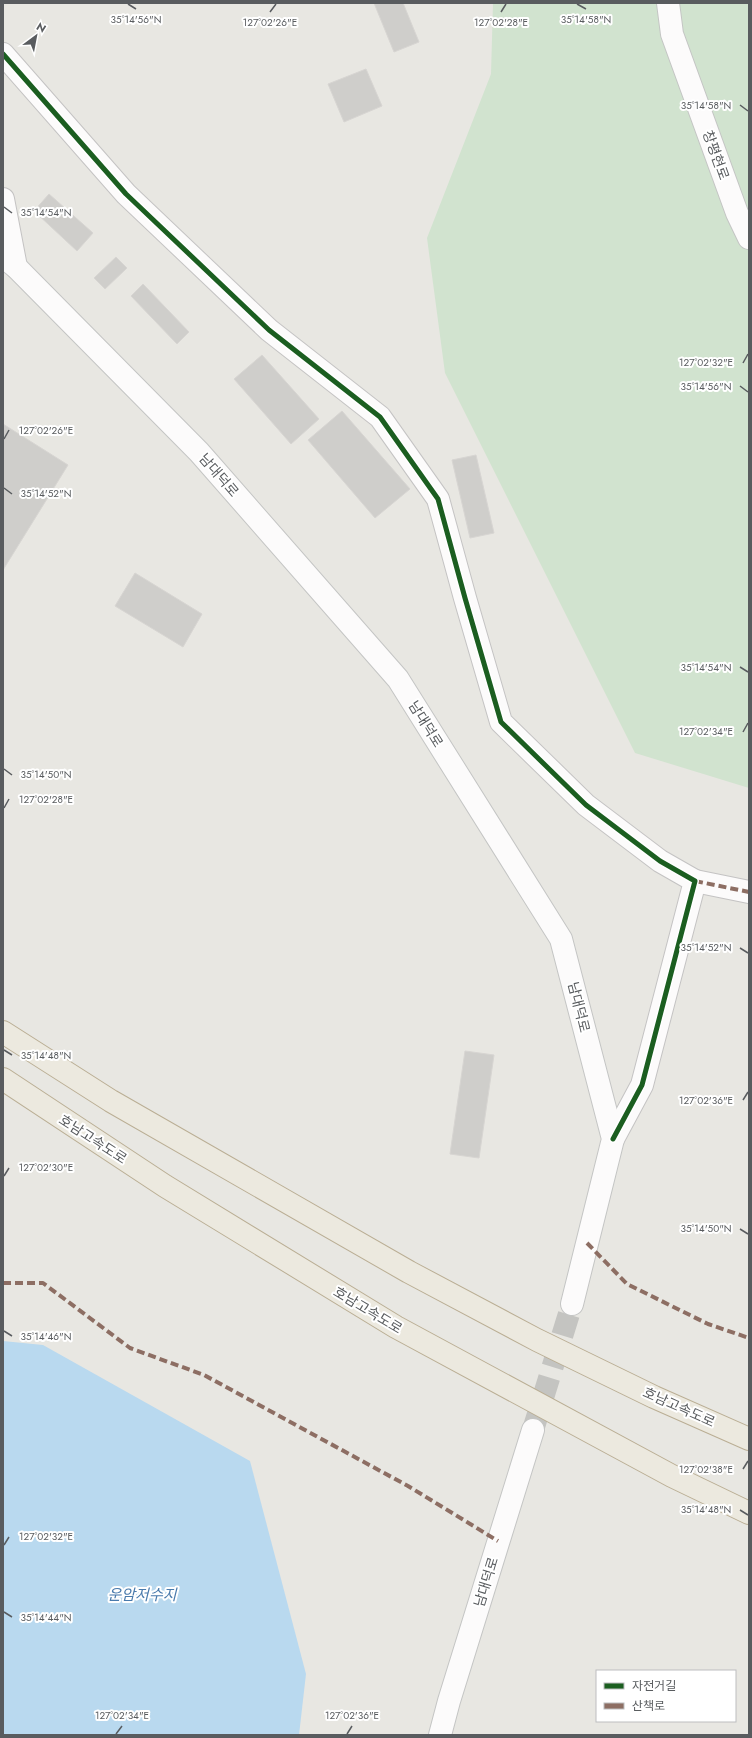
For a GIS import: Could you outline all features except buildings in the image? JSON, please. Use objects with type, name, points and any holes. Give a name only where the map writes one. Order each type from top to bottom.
[{"type":"highway","name":"호남고속도로","points":[[3,1032],[111,1101],[409,1272],[544,1343],[654,1397],[749,1439]]},
{"type":"highway","name":"호남고속도로","points":[[3,1079],[165,1186],[396,1327],[672,1476],[749,1513]]},
{"type":"main road","name":"창평현로","points":[[668,3],[672,34],[737,213],[749,238]]},
{"type":"main road","points":[[3,54],[126,194],[269,330],[380,417],[438,499],[464,598],[502,722],[586,805],[660,861],[695,881],[749,892]]},
{"type":"main road","points":[[3,199],[9,262]]},
{"type":"main road","name":"남대덕로","points":[[9,262],[199,452],[398,679],[561,939],[613,1138],[572,1304]]},
{"type":"main road","points":[[613,1138],[642,1085],[695,881]]},
{"type":"main road","name":"남대덕로","points":[[440,1735],[533,1430]]},
{"type":"green space","points":[[493,3],[749,3],[749,788],[635,753],[445,373],[427,238],[491,74]]},
{"type":"water","name":"운암저수지","points":[[3,1341],[43,1345],[250,1461],[306,1674],[299,1735],[3,1735]]},
{"type":"tunnel","points":[[533,1430],[572,1304]]},
{"type":"marked path","points":[[695,881],[749,892]]},
{"type":"marked path","points":[[587,1243],[627,1284],[708,1324],[749,1338]]},
{"type":"marked path","points":[[3,1283],[43,1283],[130,1348],[204,1375],[408,1486],[498,1541]]},
{"type":"cycle path","points":[[3,54],[126,194],[269,330],[380,417],[438,499],[501,722],[586,805],[660,861],[695,881],[642,1085],[613,1139]]}]
